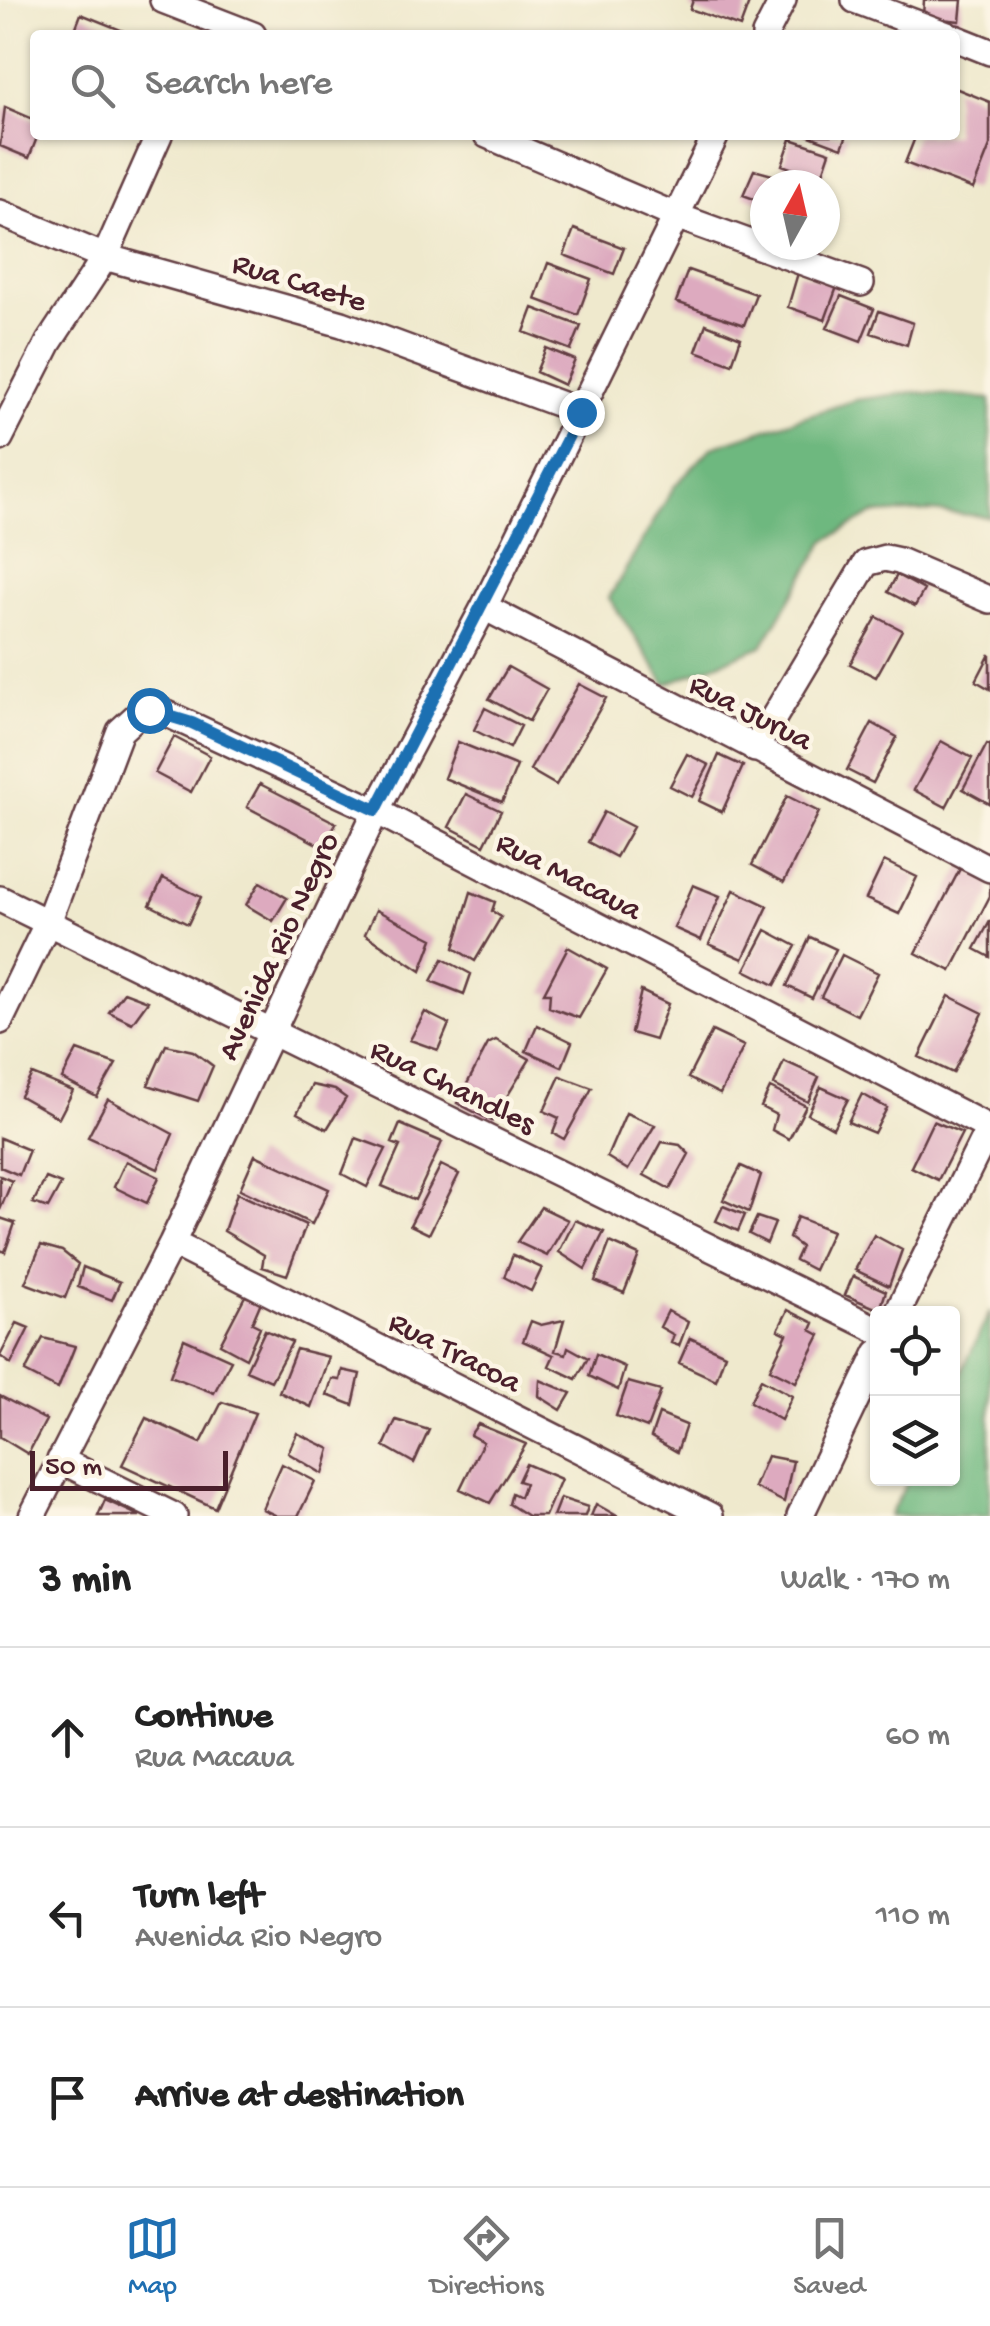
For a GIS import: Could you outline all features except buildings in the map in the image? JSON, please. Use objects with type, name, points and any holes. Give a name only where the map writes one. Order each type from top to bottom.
[{"type":"street","points":[[163,0],[242,30]]},
{"type":"street","points":[[768,30],[783,0]]},
{"type":"street","points":[[856,0],[933,30]]},
{"type":"street","points":[[960,40],[990,52]]},
{"type":"street","points":[[0,438],[49,342],[105,257],[158,140]]},
{"type":"street","points":[[499,140],[676,216],[861,283]]},
{"type":"street","name":"Avenida Rio Negro","points":[[32,1516],[172,1242],[376,810],[484,607],[714,140]]},
{"type":"street","name":"Rua Caete","points":[[0,213],[105,257],[342,324],[581,412]]},
{"type":"street","points":[[755,749],[866,563],[885,558],[899,561],[990,600]]},
{"type":"street","name":"Rua Jurua","points":[[484,607],[990,869]]},
{"type":"street","name":"Rua Macaua","points":[[48,922],[120,730],[142,711],[161,711],[376,810],[990,1127]]},
{"type":"street","name":"Rua Chandles","points":[[0,899],[870,1326]]},
{"type":"street","points":[[0,1021],[48,922]]},
{"type":"street","points":[[901,1306],[990,1127]]},
{"type":"street","name":"Rua Tracoa","points":[[172,1242],[710,1516]]},
{"type":"street","points":[[800,1516],[870,1370]]},
{"type":"street","points":[[60,1460],[174,1516]]},
{"type":"green space","points":[[914,392],[990,399],[990,517],[930,511],[873,514],[825,541],[762,646],[666,684],[609,598],[674,487],[712,447],[855,400]]},
{"type":"green space","points":[[990,1311],[990,1516],[889,1516],[905,1486],[960,1486],[960,1376]]},
{"type":"route","points":[[149,710],[192,723],[376,810],[484,607],[581,412]]}]
